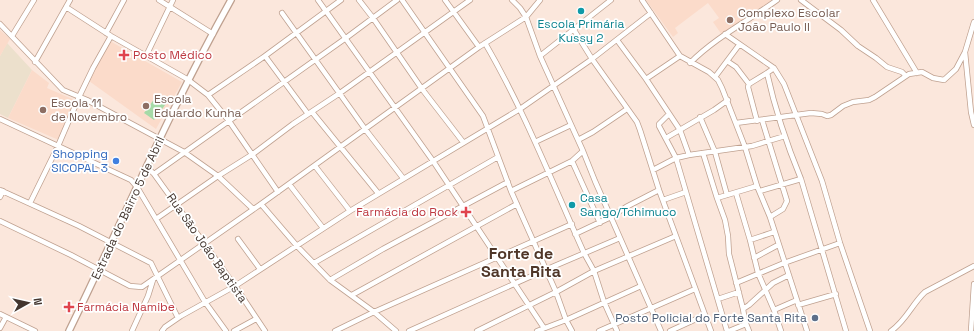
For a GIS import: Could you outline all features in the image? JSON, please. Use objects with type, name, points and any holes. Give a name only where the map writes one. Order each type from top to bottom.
[{"type":"street","points":[[12,36],[34,0]]},
{"type":"street","points":[[35,62],[70,0]]},
{"type":"street","points":[[106,33],[124,0]]},
{"type":"street","points":[[159,0],[213,34]]},
{"type":"street","points":[[146,56],[173,0]]},
{"type":"street","name":"Estrada do Bairro 5 de Abril","points":[[69,331],[159,140],[231,0]]},
{"type":"street","points":[[318,0],[449,184],[498,256],[544,328]]},
{"type":"street","points":[[208,95],[296,34],[341,0]]},
{"type":"street","points":[[359,0],[422,89],[463,142]]},
{"type":"street","points":[[154,174],[346,38],[397,0]]},
{"type":"street","points":[[402,0],[477,106],[488,127],[511,191],[572,331]]},
{"type":"street","points":[[445,0],[478,47]]},
{"type":"street","points":[[156,219],[340,94],[470,0]]},
{"type":"street","points":[[512,0],[526,16],[540,56],[661,331]]},
{"type":"street","points":[[142,287],[315,166],[478,47],[526,16],[540,0]]},
{"type":"street","points":[[540,56],[611,0]]},
{"type":"street","points":[[642,0],[680,56],[715,77],[728,100],[757,186],[770,217],[807,331]]},
{"type":"street","points":[[690,62],[725,34],[759,14],[777,0]]},
{"type":"street","points":[[801,0],[841,30],[858,46],[876,58],[887,68],[902,72],[906,76]]},
{"type":"street","points":[[873,0],[917,73]]},
{"type":"street","points":[[66,7],[106,33],[189,81],[208,95],[253,154],[278,192]]},
{"type":"street","points":[[282,13],[402,178]]},
{"type":"street","points":[[162,331],[164,327],[235,286],[350,210],[520,109],[618,40],[651,13]]},
{"type":"street","points":[[736,123],[811,113],[827,116],[831,115],[843,106],[853,102],[869,100],[876,97],[910,74],[922,72],[933,78],[944,80],[956,69],[965,52],[974,22]]},
{"type":"street","points":[[0,24],[63,90],[87,100],[124,119],[159,140],[184,152],[218,176],[253,209]]},
{"type":"street","points":[[574,30],[592,59],[637,122],[659,190],[711,331]]},
{"type":"street","points":[[725,34],[774,68],[784,84],[822,181],[840,243],[870,331]]},
{"type":"street","points":[[30,203],[58,146],[79,97],[111,36]]},
{"type":"street","points":[[618,40],[646,78],[680,130],[689,155]]},
{"type":"street","points":[[485,43],[503,73],[520,109],[572,224],[575,234],[594,271],[604,302],[617,331]]},
{"type":"street","points":[[715,77],[739,45]]},
{"type":"street","points":[[965,52],[974,125]]},
{"type":"street","points":[[265,56],[284,82],[341,147],[378,193]]},
{"type":"street","points":[[646,78],[680,56]]},
{"type":"street","points":[[727,61],[736,67],[749,84],[748,89],[759,120],[769,140],[786,196],[786,204],[783,209],[770,217]]},
{"type":"street","points":[[749,84],[774,68]]},
{"type":"street","points":[[768,73],[785,136],[801,179],[846,331]]},
{"type":"street","points":[[666,138],[728,100]]},
{"type":"street","points":[[578,140],[598,129],[627,109]]},
{"type":"street","points":[[669,114],[658,125],[676,158],[728,331],[746,324]]},
{"type":"street","points":[[700,117],[715,152],[727,195]]},
{"type":"street","points":[[0,119],[131,180],[137,187],[205,302],[226,331]]},
{"type":"street","points":[[535,142],[571,125]]},
{"type":"street","points":[[653,170],[676,158],[752,146],[785,136]]},
{"type":"street","points":[[511,191],[572,161],[583,151]]},
{"type":"street","points":[[703,154],[727,229],[729,254],[749,331]]},
{"type":"street","points":[[314,263],[498,157]]},
{"type":"street","points":[[572,161],[600,223]]},
{"type":"street","points":[[315,166],[350,210]]},
{"type":"street","name":"Rua São João Baptista","points":[[147,167],[177,205],[265,331]]},
{"type":"street","points":[[760,192],[801,179]]},
{"type":"street","points":[[330,280],[383,249],[508,182]]},
{"type":"street","points":[[289,184],[323,228]]},
{"type":"street","points":[[716,198],[757,186]]},
{"type":"street","points":[[0,197],[1,190],[79,226],[151,263],[178,318]]},
{"type":"street","points":[[575,234],[600,223],[626,207],[659,190]]},
{"type":"street","points":[[663,200],[686,192]]},
{"type":"street","points":[[736,193],[758,273],[774,310],[781,331]]},
{"type":"street","points":[[261,204],[297,246],[330,280],[352,295],[396,331]]},
{"type":"street","points":[[352,295],[517,204]]},
{"type":"street","points":[[0,221],[99,269],[130,286],[142,287],[149,292]]},
{"type":"street","points":[[335,331],[498,256],[572,224]]},
{"type":"street","points":[[750,240],[774,232]]},
{"type":"street","points":[[477,331],[556,292],[594,271],[676,236]]},
{"type":"street","points":[[409,331],[620,238]]},
{"type":"street","points":[[238,239],[260,269]]},
{"type":"street","points":[[736,283],[784,262],[840,243]]},
{"type":"street","points":[[754,258],[778,245]]},
{"type":"street","points":[[891,331],[901,322],[925,292],[974,266]]},
{"type":"street","points":[[743,309],[773,283],[789,275]]},
{"type":"street","points":[[132,331],[153,280]]},
{"type":"street","points":[[971,331],[974,284]]},
{"type":"street","points":[[537,331],[566,320],[641,286]]},
{"type":"street","points":[[599,331],[695,289]]},
{"type":"street","points":[[718,299],[739,292]]},
{"type":"street","points":[[774,310],[836,294]]},
{"type":"street","points":[[0,314],[35,331]]},
{"type":"street","points":[[670,331],[705,315]]},
{"type":"street","points":[[0,328],[6,317]]},
{"type":"street","points":[[234,331],[256,319]]},
{"type":"shaded area","name":"Complexo Escolar João Paulo II","points":[[646,0],[773,0],[722,35],[713,22],[719,18],[708,3],[675,28],[678,33],[673,37]]},
{"type":"shaded area","points":[[0,30],[10,39],[0,56]]},
{"type":"shaded area","name":"Escola Eduardo Kunha","points":[[110,41],[182,82],[156,129],[89,81]]},
{"type":"shaded area","points":[[7,43],[32,70],[8,118],[0,114],[0,56]]},
{"type":"shaded area","name":"Escola 11 de Novembro","points":[[32,70],[49,83],[47,88],[77,101],[61,141],[8,118]]},
{"type":"green space","points":[[158,94],[168,101],[154,120],[144,113]]},
{"type":"place","name":"Escola Primária Kussy 2","points":[[581,11]]},
{"type":"place","name":"Complexo Escolar João Paulo II","points":[[730,20]]},
{"type":"place","name":"Posto Médico","points":[[124,55]]},
{"type":"place","name":"Escola Eduardo Kunha","points":[[146,106]]},
{"type":"place","name":"Escola 11 de Novembro","points":[[43,110]]},
{"type":"place","name":"Shopping SICOPAL 3","points":[[116,161]]},
{"type":"place","name":"Casa Sango/Tchimuco","points":[[572,205]]},
{"type":"place","name":"Farmácia do Rock","points":[[466,212]]},
{"type":"place","name":"Farmácia Namibe","points":[[69,307]]},
{"type":"place","name":"Posto Policial do Forte Santa Rita","points":[[815,318]]},
{"type":"district","name":"Forte de Santa Rita","points":[[521,262]]}]
